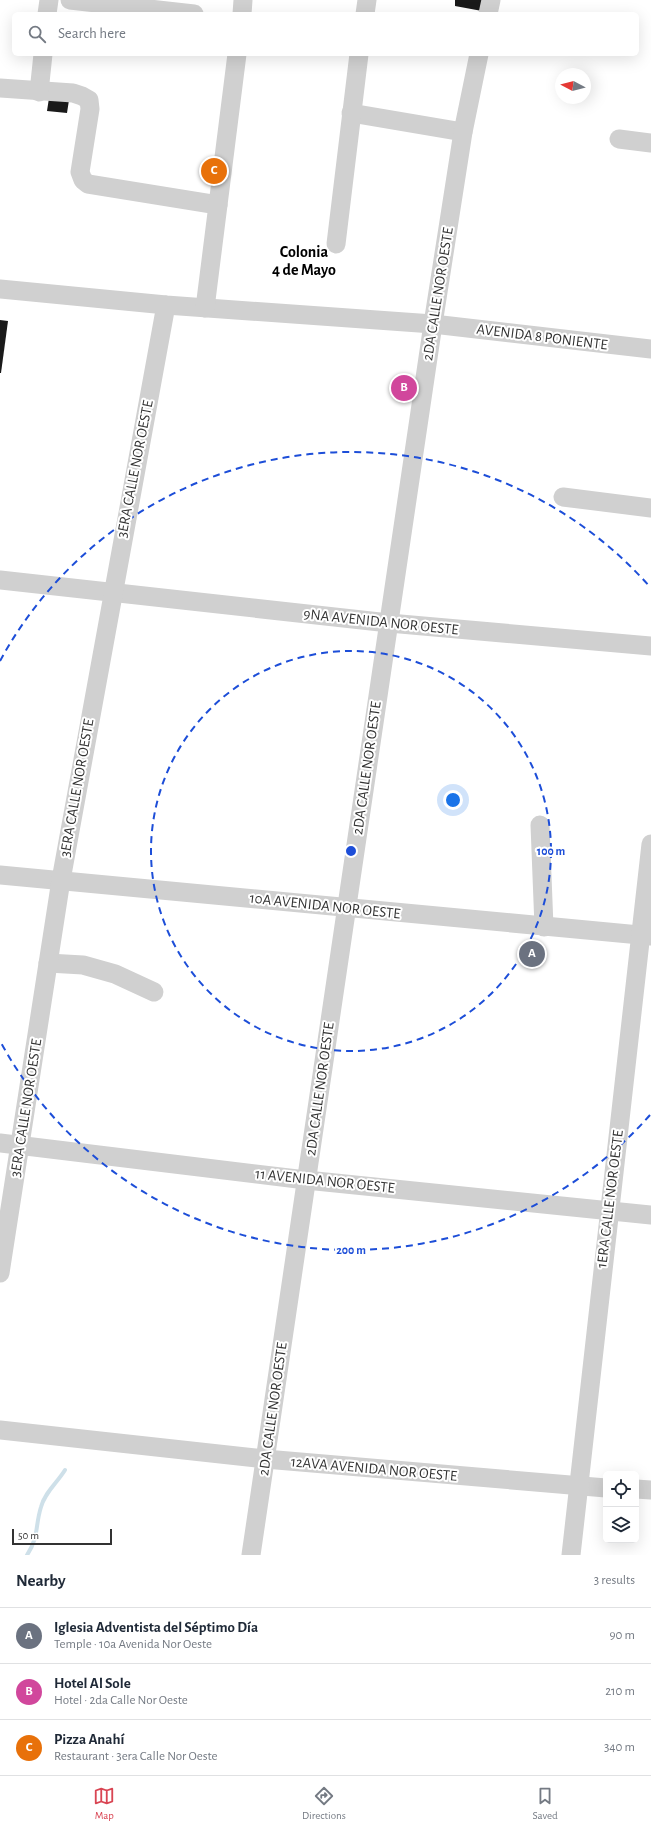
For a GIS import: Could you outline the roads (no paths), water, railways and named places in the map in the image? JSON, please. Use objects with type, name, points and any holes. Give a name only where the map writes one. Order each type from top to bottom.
[{"type":"street","points":[[48,12],[49,0]]},
{"type":"street","points":[[70,0],[176,12]]},
{"type":"street","points":[[242,12],[244,0]]},
{"type":"street","points":[[365,12],[367,0]]},
{"type":"street","points":[[488,12],[491,0]]},
{"type":"street","points":[[39,92],[43,56]]},
{"type":"street","points":[[205,308],[237,56]]},
{"type":"street","points":[[336,244],[359,56]]},
{"type":"street","name":"2DA CALLE NOR OESTE","points":[[251,1555],[462,132],[479,56]]},
{"type":"street","points":[[0,88],[39,92],[73,93],[89,100],[90,109],[80,172],[83,180],[88,184],[218,205]]},
{"type":"street","points":[[352,113],[462,132]]},
{"type":"street","points":[[619,139],[651,143]]},
{"type":"street","name":"AVENIDA 8 PONIENTE","points":[[0,289],[166,305],[433,324],[651,349]]},
{"type":"street","name":"3ERA CALLE NOR OESTE","points":[[0,1273],[61,880],[112,592],[166,305]]},
{"type":"street","points":[[563,497],[651,508]]},
{"type":"street","name":"9NA AVENIDA NOR OESTE","points":[[0,580],[389,623],[651,646]]},
{"type":"street","points":[[540,825],[544,927]]},
{"type":"street","name":"1ERA CALLE NOR OESTE","points":[[571,1555],[577,1486],[609,1212],[646,936],[651,844]]},
{"type":"street","name":"10A AVENIDA NOR OESTE","points":[[0,875],[646,936]]},
{"type":"street","points":[[48,964],[83,965],[115,974],[154,992]]},
{"type":"street","name":"11 AVENIDA NOR OESTE","points":[[0,1143],[306,1180],[609,1212],[651,1215]]},
{"type":"street","name":"12AVA AVENIDA NOR OESTE","points":[[0,1430],[265,1459],[603,1488]]},
{"type":"street","points":[[639,1489],[651,1490]]},
{"type":"waterway","points":[[27,1555],[31,1549],[35,1537],[39,1514],[43,1502],[48,1492],[65,1470]]},
{"type":"place","name":"Pizza Anahí","points":[[214,171]]},
{"type":"place","name":"Hotel Al Sole","points":[[404,388]]},
{"type":"place","name":"Iglesia Adventista del Séptimo Día","points":[[532,954]]},
{"type":"district","name":"Colonia 4 de Mayo","points":[[304,261]]}]
